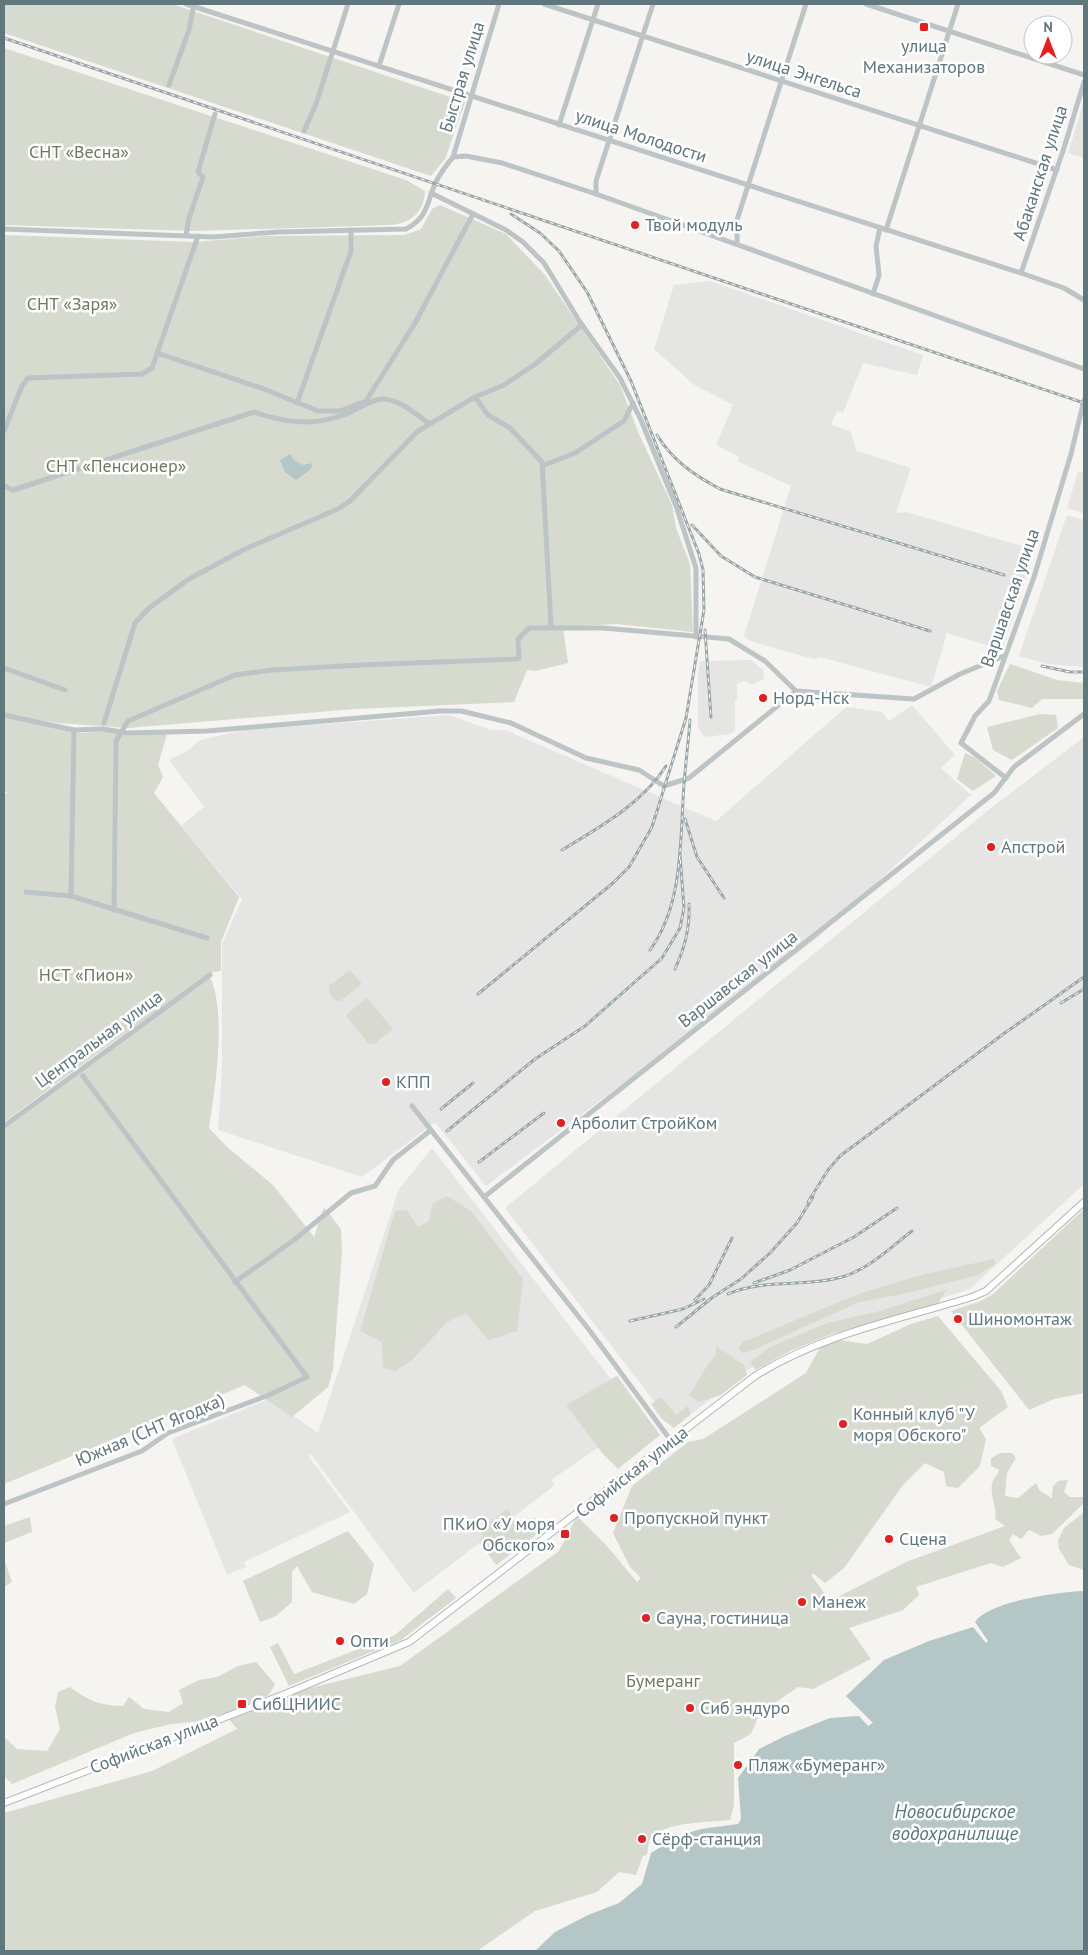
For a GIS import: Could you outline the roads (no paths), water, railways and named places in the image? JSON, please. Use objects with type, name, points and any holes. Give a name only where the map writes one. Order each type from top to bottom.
[{"type":"main road","name":"Софийская улица","points":[[4,1803],[285,1694],[409,1642],[672,1442],[738,1388],[778,1362],[801,1350],[848,1332],[972,1297],[986,1291],[1084,1202]]},
{"type":"street","name":"улица Молодости","points":[[186,4],[194,5],[559,125],[1021,273],[1064,288],[1084,300]]},
{"type":"street","points":[[304,131],[316,104],[348,4]]},
{"type":"street","points":[[378,66],[399,4]]},
{"type":"street","name":"Быстрая улица","points":[[4,229],[213,237],[278,232],[406,230],[419,222],[426,211],[441,172],[453,157],[499,4]]},
{"type":"street","name":"улица Энгельса","points":[[544,4],[1056,170]]},
{"type":"street","points":[[559,125],[598,4]]},
{"type":"street","points":[[596,194],[596,181],[653,4]]},
{"type":"street","points":[[737,244],[737,220],[747,185],[806,4]]},
{"type":"street","points":[[866,4],[1084,75]]},
{"type":"street","points":[[873,294],[879,275],[876,246],[919,125],[958,4]]},
{"type":"street","points":[[169,86],[189,30],[194,5]]},
{"type":"street","name":"Абаканская улица","points":[[1021,273],[1084,82]]},
{"type":"street","points":[[186,235],[203,177],[198,172],[215,114]]},
{"type":"street","points":[[453,157],[466,156],[502,163],[596,194],[1084,369]]},
{"type":"street","points":[[432,193],[506,230],[523,242],[544,263],[582,324],[620,378],[633,403],[676,506],[696,568],[696,636]]},
{"type":"street","points":[[157,353],[318,411],[340,411],[366,401],[415,323],[473,214]]},
{"type":"street","points":[[298,403],[351,251],[350,230]]},
{"type":"street","points":[[4,431],[22,386],[28,378],[142,374],[152,368],[198,236]]},
{"type":"street","points":[[104,723],[135,623],[148,608],[189,580],[246,549],[338,509],[350,501],[428,423],[475,397],[504,385],[534,365],[582,324]]},
{"type":"street","points":[[475,397],[488,415],[510,428],[542,462],[550,626]]},
{"type":"street","points":[[4,486],[13,490],[254,412],[283,421],[323,421],[383,399],[398,402],[428,423]]},
{"type":"street","name":"Варшавская улица","points":[[1006,778],[962,743],[975,716],[989,701],[1034,577],[1071,454],[1084,400]]},
{"type":"street","points":[[542,466],[576,453],[624,421],[633,403]]},
{"type":"street","points":[[114,910],[116,741],[121,731],[128,721],[141,714],[235,675],[273,670],[515,659],[519,658],[518,639],[529,628],[550,626],[603,628],[729,639],[765,661],[796,691],[914,699],[960,674],[1004,656]]},
{"type":"street","points":[[4,668],[65,690]]},
{"type":"street","points":[[4,715],[74,730],[121,731],[127,733],[207,730],[460,711],[511,723],[586,758],[639,770],[655,781],[669,786],[689,778],[796,691]]},
{"type":"street","name":"Варшавская улица","points":[[484,1197],[994,793],[1014,767],[1084,714]]},
{"type":"street","points":[[71,896],[74,730]]},
{"type":"street","points":[[26,892],[71,896],[207,938]]},
{"type":"street","name":"Центральная улица","points":[[4,1126],[210,975]]},
{"type":"street","points":[[83,1076],[235,1282],[294,1240],[351,1193],[375,1186],[393,1160],[431,1130]]},
{"type":"street","points":[[412,1106],[590,1330],[672,1442]]},
{"type":"street","name":"Южная (СНТ Ягодка)","points":[[4,1504],[142,1451],[168,1433],[269,1395],[306,1377],[235,1282]]},
{"type":"water","points":[[290,454],[294,460],[303,465],[313,463],[311,469],[296,480],[285,472],[280,460]]},
{"type":"water","name":"Новосибирское водохранилище","points":[[1084,1591],[1084,1951],[535,1951],[555,1932],[588,1915],[619,1903],[642,1884],[651,1853],[678,1836],[701,1829],[738,1824],[741,1819],[738,1778],[759,1749],[785,1736],[830,1718],[859,1716],[868,1726],[873,1723],[846,1696],[884,1660],[929,1641],[973,1627],[986,1643],[988,1641],[975,1622],[994,1608],[1025,1599],[1058,1593]]},
{"type":"railway","points":[[4,38],[1084,403]]},
{"type":"railway","points":[[478,994],[613,883],[629,867],[652,827],[686,718],[704,610],[703,570],[699,554],[631,381],[587,292],[559,251],[540,233],[511,214]]},
{"type":"railway","points":[[657,435],[677,460],[701,478],[720,489],[1004,575]]},
{"type":"railway","points":[[692,525],[721,556],[755,577],[930,631]]},
{"type":"railway","points":[[705,630],[711,717]]},
{"type":"railway","points":[[1042,666],[1070,672],[1084,672]]},
{"type":"railway","points":[[650,950],[668,916],[677,879],[690,720]]},
{"type":"railway","points":[[562,850],[606,823],[633,803],[645,792],[666,766]]},
{"type":"railway","points":[[685,819],[697,857],[724,898]]},
{"type":"railway","points":[[447,1131],[535,1059],[585,1026],[662,958],[680,928],[684,908],[680,855]]},
{"type":"railway","points":[[675,969],[686,937],[689,921],[689,904]]},
{"type":"railway","points":[[808,1202],[828,1170],[840,1156],[1002,1035],[1084,977]]},
{"type":"railway","points":[[1061,1003],[1084,989]]},
{"type":"railway","points":[[441,1109],[473,1083]]},
{"type":"railway","points":[[479,1162],[544,1113]]},
{"type":"railway","points":[[676,1327],[713,1297],[741,1279],[770,1253],[797,1223],[813,1197]]},
{"type":"railway","points":[[754,1283],[790,1270],[854,1237],[897,1208]]},
{"type":"railway","points":[[728,1294],[757,1286],[816,1282],[845,1276],[872,1262],[912,1231]]},
{"type":"railway","points":[[695,1300],[709,1285],[732,1238]]},
{"type":"railway","points":[[630,1321],[683,1309],[704,1299]]},
{"type":"place","name":"улица Механизаторов","points":[[924,27]]},
{"type":"place","name":"Твой модуль","points":[[635,225]]},
{"type":"place","name":"Норд-Нск","points":[[763,698]]},
{"type":"place","name":"Апстрой","points":[[991,847]]},
{"type":"place","name":"КПП","points":[[386,1082]]},
{"type":"place","name":"Арболит СтройКом","points":[[561,1123]]},
{"type":"place","name":"Шиномонтаж","points":[[958,1319]]},
{"type":"place","name":"Конный клуб \"У моря Обского\"","points":[[843,1424]]},
{"type":"place","name":"Пропускной пункт","points":[[614,1518]]},
{"type":"place","name":"ПКиО «У моря Обского»","points":[[565,1534]]},
{"type":"place","name":"Сцена","points":[[889,1539]]},
{"type":"place","name":"Манеж","points":[[802,1602]]},
{"type":"place","name":"Сауна, гостиница","points":[[646,1618]]},
{"type":"place","name":"Опти","points":[[340,1641]]},
{"type":"place","name":"СибЦНИИС","points":[[242,1704]]},
{"type":"place","name":"Сиб эндуро","points":[[690,1708]]},
{"type":"place","name":"Пляж «Бумеранг»","points":[[738,1765]]},
{"type":"place","name":"Сёрф-станция","points":[[642,1839]]},
{"type":"park label","name":"СНТ «Весна»","points":[[79,152]]},
{"type":"park label","name":"СНТ «Заря»","points":[[72,304]]},
{"type":"park label","name":"СНТ «Пенсионер»","points":[[116,466]]},
{"type":"park label","name":"НСТ «Пион»","points":[[86,975]]},
{"type":"park label","name":"Бумеранг","points":[[663,1681]]}]
